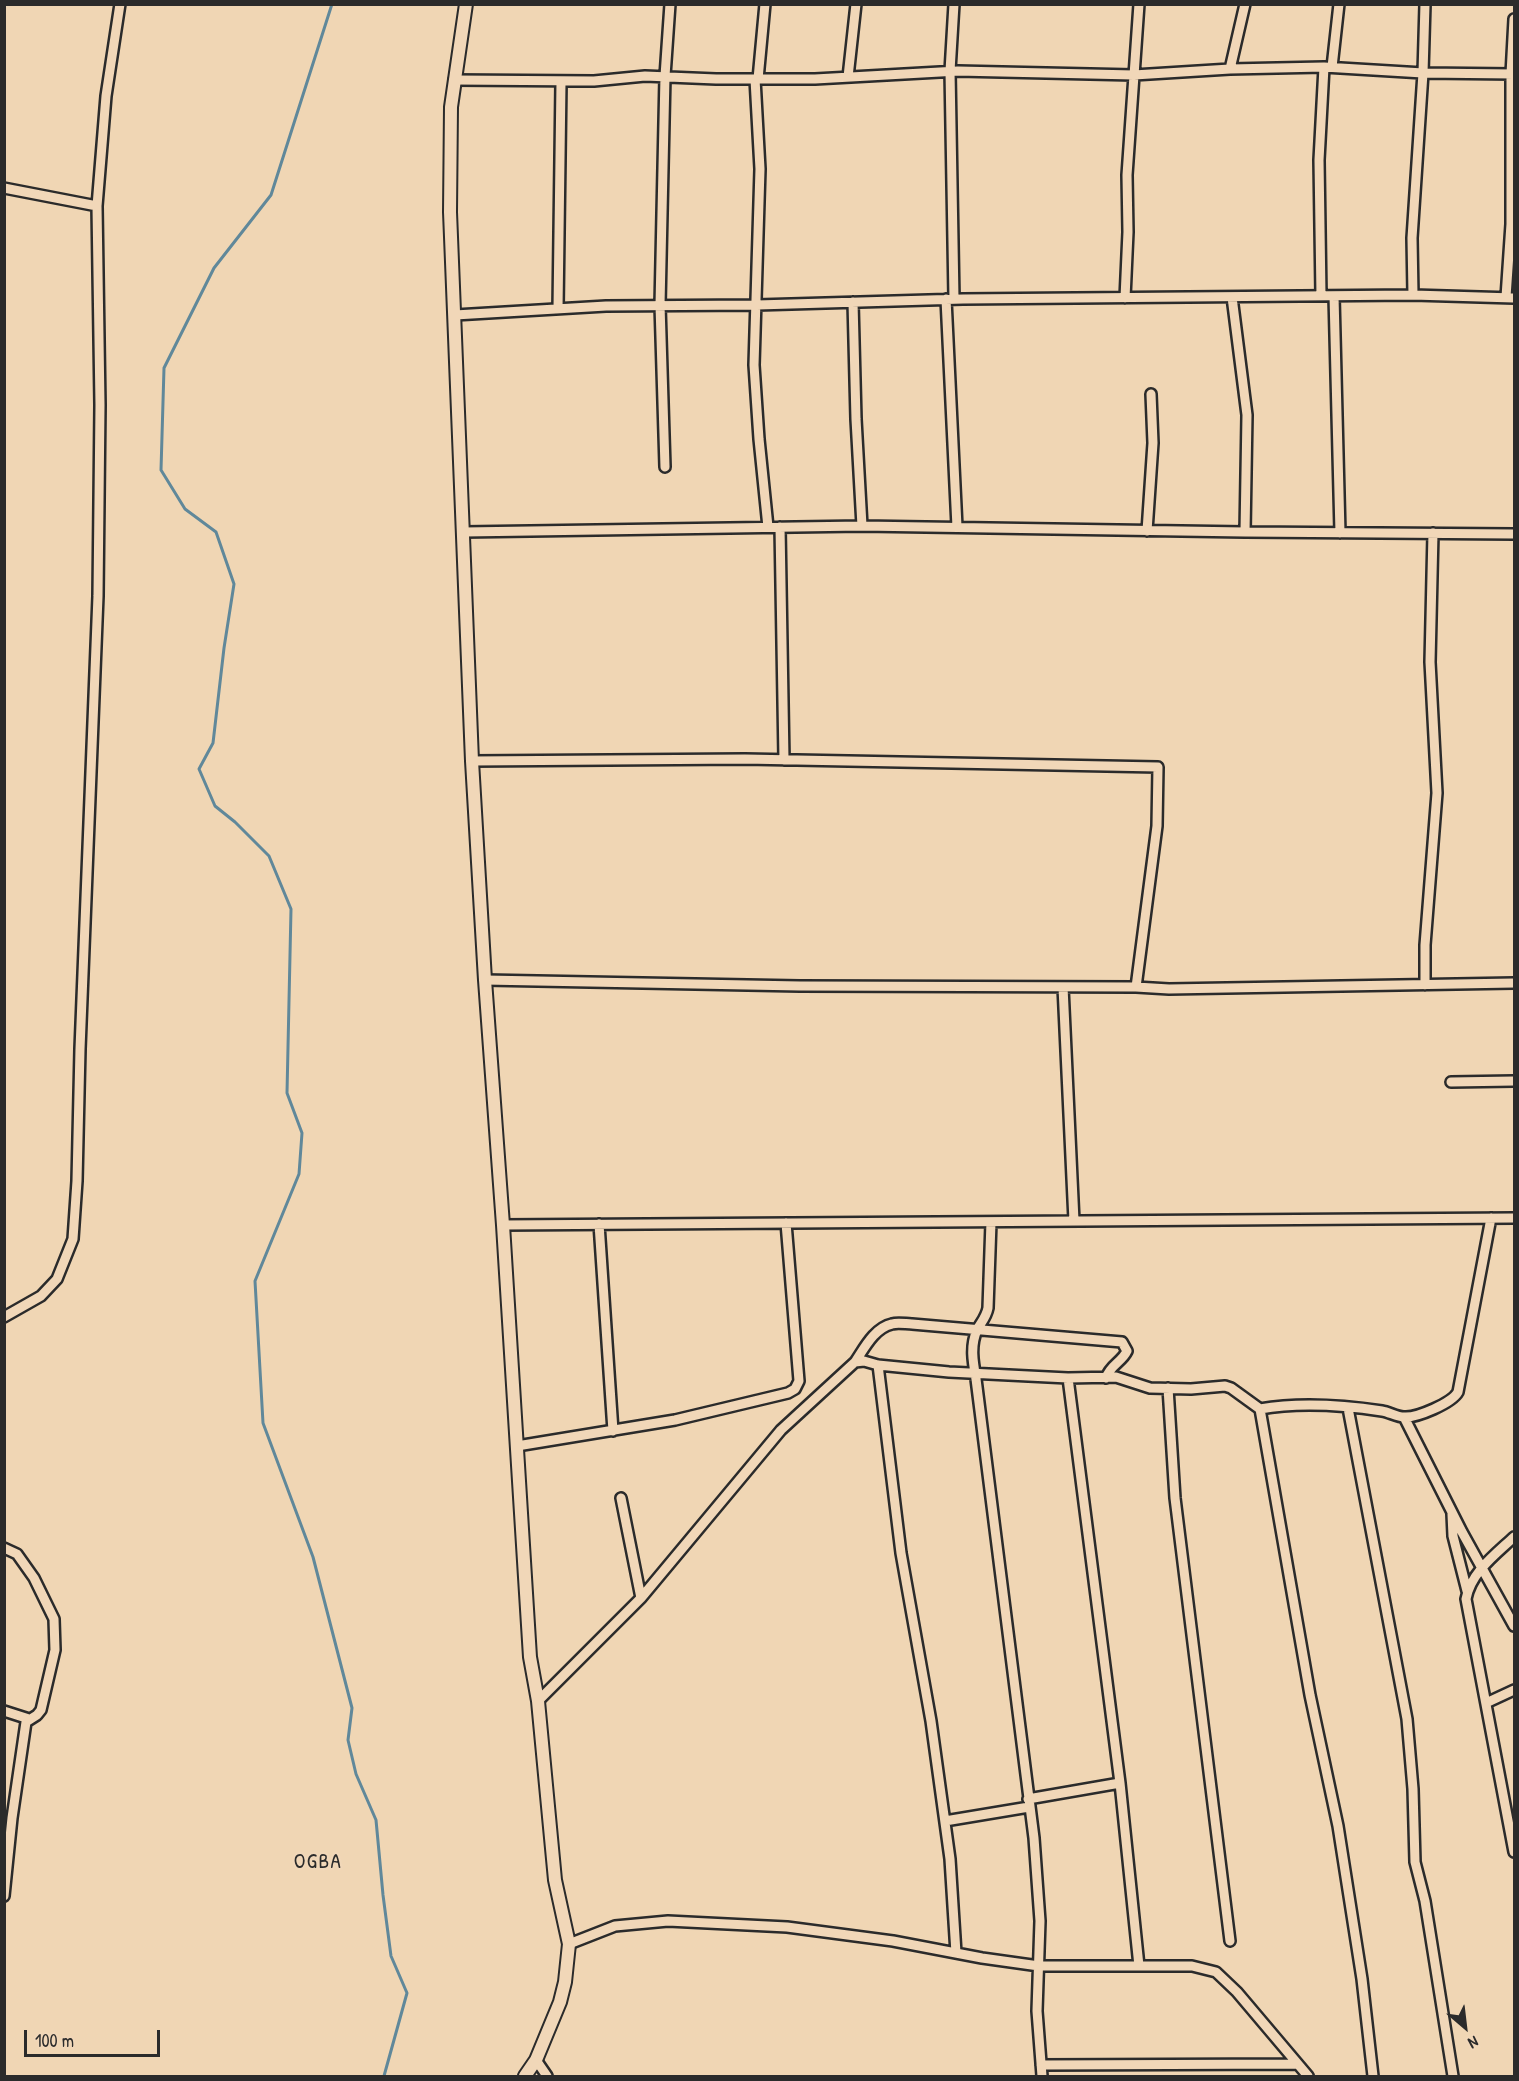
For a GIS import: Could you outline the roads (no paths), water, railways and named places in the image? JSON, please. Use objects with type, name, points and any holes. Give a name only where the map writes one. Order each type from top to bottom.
[{"type":"street","points":[[466,4],[451,107],[450,212],[472,761],[484,980],[503,1224],[530,1657],[538,1701],[555,1880],[569,1944],[563,1992],[536,2060],[525,2076]]},
{"type":"street","points":[[665,467],[660,305],[665,76],[670,4]]},
{"type":"street","points":[[765,4],[756,79],[760,169],[754,365],[768,527]]},
{"type":"street","points":[[848,77],[855,4]]},
{"type":"street","points":[[954,4],[950,71],[950,299],[957,527]]},
{"type":"street","points":[[1125,297],[1128,232],[1127,175],[1139,4]]},
{"type":"street","points":[[1230,69],[1245,4]]},
{"type":"street","points":[[1321,296],[1319,160],[1328,67],[1339,4]]},
{"type":"street","points":[[1413,295],[1412,238],[1423,73],[1425,4]]},
{"type":"street","points":[[4,1317],[41,1296],[57,1279],[73,1239],[98,596],[100,405],[97,206],[106,96],[118,5]]},
{"type":"street","points":[[455,315],[660,305],[757,305],[950,299],[1413,295],[1510,298],[1515,20]]},
{"type":"street","points":[[454,80],[561,82],[665,76],[756,79],[950,71],[1134,75],[1230,69],[1328,67],[1423,73],[1513,74]]},
{"type":"street","points":[[558,309],[561,82]]},
{"type":"street","points":[[4,188],[97,206]]},
{"type":"street","points":[[1334,296],[1341,533]]},
{"type":"street","points":[[1232,297],[1247,415],[1245,532]]},
{"type":"street","points":[[853,302],[862,526]]},
{"type":"street","points":[[1148,531],[1152,443],[1151,394]]},
{"type":"street","points":[[464,532],[862,526],[1515,534]]},
{"type":"street","points":[[780,527],[784,760]]},
{"type":"street","points":[[1425,985],[1425,945],[1437,793],[1430,662],[1433,533]]},
{"type":"street","points":[[472,761],[784,760],[1158,767],[1157,826],[1136,987]]},
{"type":"street","points":[[484,980],[800,986],[1169,989],[1515,983]]},
{"type":"street","points":[[1063,987],[1074,1221]]},
{"type":"street","points":[[1451,1082],[1515,1082]]},
{"type":"street","points":[[1260,1409],[1304,1404],[1382,1411],[1404,1417],[1435,1409],[1454,1399],[1458,1392],[1491,1218]]},
{"type":"street","points":[[503,1224],[1515,1218]]},
{"type":"street","points":[[991,1222],[988,1308],[986,1318],[974,1340],[972,1359],[1034,1838],[1040,1921],[1037,2012],[1042,2076]]},
{"type":"street","points":[[517,1446],[675,1420],[788,1393],[795,1389],[799,1381],[786,1223]]},
{"type":"street","points":[[599,1224],[613,1431]]},
{"type":"street","points":[[855,1362],[871,1338],[881,1329],[892,1324],[978,1329],[1062,1339],[1122,1342],[1127,1351],[1125,1357],[1111,1367],[1106,1378]]},
{"type":"street","points":[[538,1701],[641,1598],[781,1431],[848,1366],[855,1362],[1068,1378],[1116,1377],[1150,1388],[1191,1389],[1225,1386],[1232,1388],[1260,1409],[1310,1695],[1338,1826],[1362,1979],[1373,2076]]},
{"type":"street","points":[[878,1365],[901,1553],[932,1721],[950,1859],[956,1953]]},
{"type":"street","points":[[1068,1378],[1120,1783],[1139,1966]]},
{"type":"street","points":[[1168,1388],[1175,1498],[1230,1941]]},
{"type":"street","points":[[1348,1408],[1407,1719],[1413,1789],[1415,1862],[1425,1901],[1453,2076]]},
{"type":"street","points":[[1404,1417],[1515,1626]]},
{"type":"street","points":[[621,1498],[641,1598]]},
{"type":"street","points":[[1452,1511],[1453,1536],[1467,1592],[1466,1599],[1515,1852]]},
{"type":"street","points":[[1467,1592],[1482,1567],[1515,1537]]},
{"type":"street","points":[[4,1548],[16,1554],[34,1578],[54,1619],[55,1650],[41,1710],[37,1715],[28,1719],[4,1711]]},
{"type":"street","points":[[1486,1703],[1515,1690]]},
{"type":"street","points":[[4,1896],[12,1818],[28,1719]]},
{"type":"street","points":[[945,1821],[1120,1783]]},
{"type":"street","points":[[569,1944],[615,1926],[668,1921],[786,1927],[893,1941],[1039,1966],[1192,1966],[1216,1972],[1237,1992],[1308,2076]]},
{"type":"street","points":[[536,2060],[547,2076]]},
{"type":"street","points":[[1041,2065],[1297,2064]]},
{"type":"waterway","points":[[332,4],[271,195],[214,268],[164,368],[161,470],[185,509],[216,532],[234,584],[213,743],[199,769],[215,806],[235,822],[269,856],[291,909],[287,1093],[302,1133],[299,1174],[255,1281],[263,1423],[313,1557],[352,1708],[348,1740],[356,1774],[376,1820],[391,1956],[407,1993],[384,2076]]},
{"type":"district","name":"OGBA","points":[[318,1862]]}]
